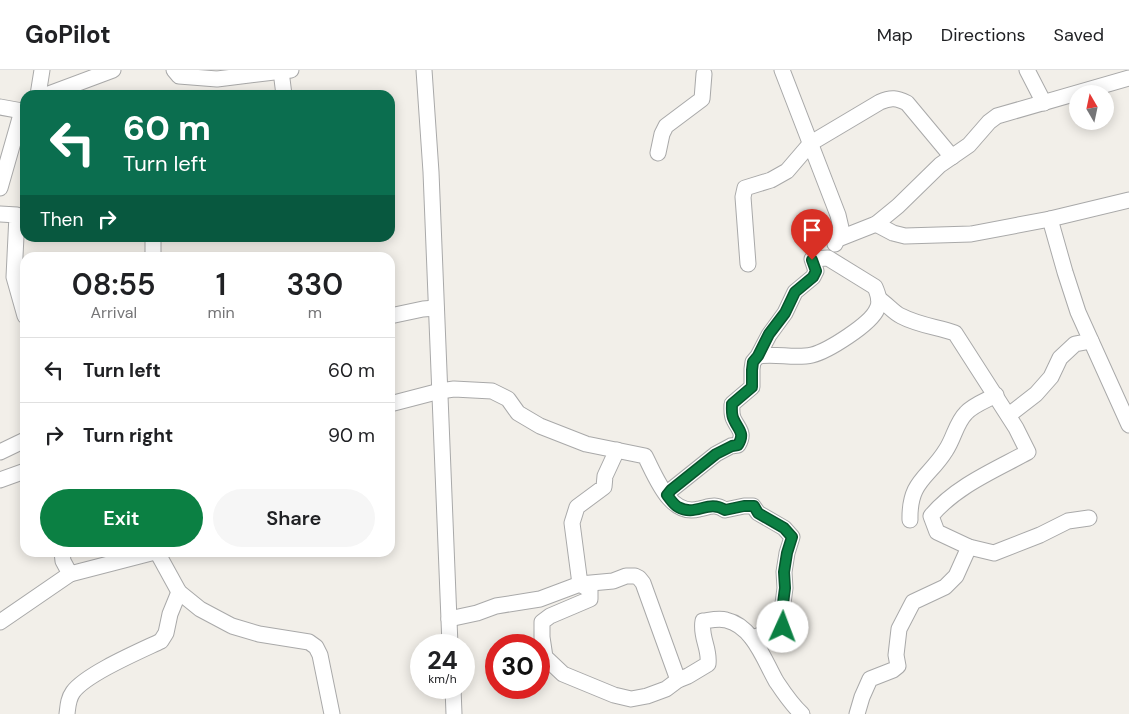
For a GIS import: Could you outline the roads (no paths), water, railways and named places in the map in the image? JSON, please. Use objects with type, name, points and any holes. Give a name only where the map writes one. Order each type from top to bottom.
[{"type":"street","points":[[39,90],[42,70]]},
{"type":"street","points":[[60,90],[114,70]]},
{"type":"street","points":[[174,70],[179,76],[218,79],[231,74],[286,71],[284,90]]},
{"type":"street","points":[[424,70],[432,172],[450,634]]},
{"type":"street","points":[[782,70],[838,215],[840,228],[838,238],[828,258]]},
{"type":"street","points":[[1028,70],[1044,103]]},
{"type":"street","points":[[658,153],[662,134],[666,126],[702,99],[704,74]]},
{"type":"street","points":[[838,238],[876,224],[898,206],[940,165],[969,145],[993,118],[1129,78]]},
{"type":"street","points":[[748,264],[743,197],[745,188],[771,180],[787,171],[811,143],[880,102],[897,98],[907,103],[952,157]]},
{"type":"street","points":[[0,107],[20,110]]},
{"type":"street","points":[[0,188],[20,123]]},
{"type":"street","points":[[876,224],[893,233],[905,236],[970,234],[1050,219],[1129,200]]},
{"type":"street","points":[[0,214],[20,215]]},
{"type":"street","points":[[1050,219],[1078,312],[1129,425]]},
{"type":"street","points":[[20,224],[14,277],[20,298]]},
{"type":"street","points":[[667,495],[716,454],[738,445],[742,436],[732,414],[732,404],[752,387],[753,362],[769,334],[785,313],[795,292],[813,277],[816,271],[812,260],[828,258],[875,287],[879,299],[877,310],[866,322],[843,340],[823,352],[800,356],[766,354],[758,356]]},
{"type":"street","points":[[879,299],[889,305],[899,315],[918,324],[955,333],[1009,415],[1028,452],[960,490],[942,504],[931,516],[937,532],[969,547],[994,553],[1034,538],[1068,521],[1089,518]]},
{"type":"street","points":[[395,315],[436,308]]},
{"type":"street","points":[[1009,415],[1036,394],[1051,377],[1060,358],[1075,344],[1091,341]]},
{"type":"street","points":[[395,403],[454,389],[492,391],[508,399],[518,413],[540,426],[586,444],[645,456],[667,495],[677,507],[690,511],[709,506],[720,506],[725,510],[754,506],[758,513],[784,528],[792,537],[784,572],[783,627],[752,638]]},
{"type":"street","points":[[910,520],[912,496],[919,481],[946,451],[967,411],[996,396]]},
{"type":"street","points":[[0,452],[20,442]]},
{"type":"street","points":[[580,584],[572,523],[577,507],[604,487],[605,476],[617,450]]},
{"type":"street","points":[[0,480],[20,473]]},
{"type":"street","points":[[856,714],[870,679],[893,670],[898,666],[896,654],[899,629],[913,602],[945,587],[956,576],[969,547]]},
{"type":"street","points":[[63,557],[70,574]]},
{"type":"street","points":[[0,622],[70,574],[136,557]]},
{"type":"street","points":[[159,557],[179,592],[200,609],[232,626],[259,634],[309,642],[316,647],[320,654],[332,714]]},
{"type":"street","points":[[449,619],[477,613],[496,606],[540,599],[580,584],[613,581],[626,576],[635,576],[643,584],[678,680]]},
{"type":"street","points":[[580,584],[590,590],[590,599],[550,616],[542,622],[545,657],[563,674],[614,695],[631,699],[666,689],[678,680],[708,664],[709,655],[702,629],[703,621],[728,620],[742,628],[752,638],[791,704],[802,714]]},
{"type":"street","points":[[67,714],[68,700],[74,690],[95,674],[161,641],[166,633],[170,614],[179,592]]},
{"type":"street","points":[[453,699],[454,714]]}]
